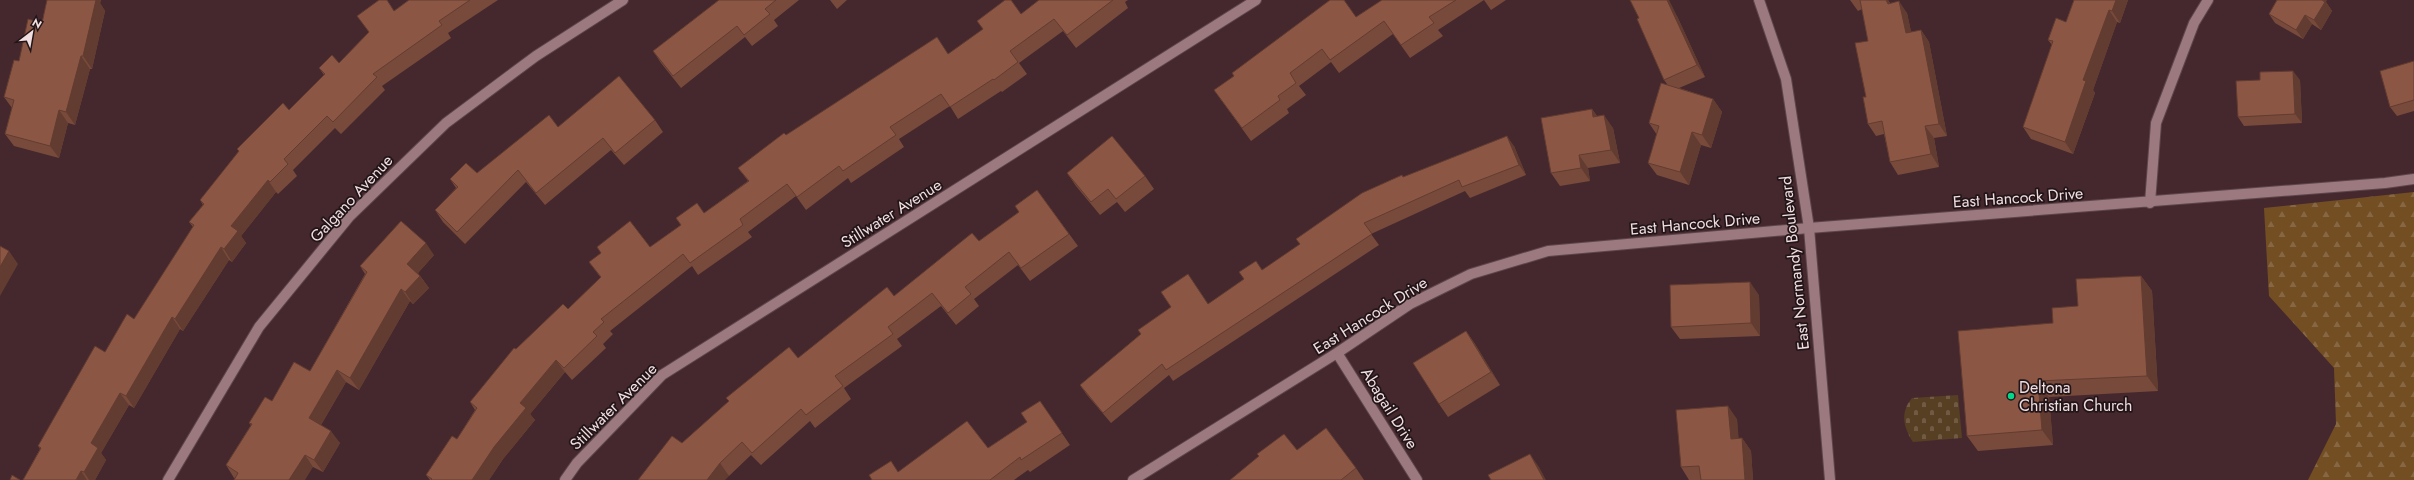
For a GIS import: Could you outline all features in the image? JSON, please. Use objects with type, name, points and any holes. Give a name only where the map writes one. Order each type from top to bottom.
[{"type":"street","name":"Galgano Avenue","points":[[168,480],[259,327],[349,217],[446,123],[536,56],[623,0]]},
{"type":"street","name":"Stillwater Avenue","points":[[565,480],[577,463],[662,375],[1256,0]]},
{"type":"street","name":"East Normandy Boulevard","points":[[1759,0],[1786,79],[1809,228],[1830,480]]},
{"type":"street","points":[[2150,202],[2156,123],[2194,24],[2208,0]]},
{"type":"street","name":"East Hancock Drive","points":[[1133,480],[1337,353],[1410,304],[1471,274],[1548,251],[1809,228],[2385,183],[2414,179]]},
{"type":"street","name":"Abagail Drive","points":[[1337,353],[1417,480]]},
{"type":"green space","points":[[2414,192],[2414,480],[2308,480],[2336,424],[2334,368],[2269,296],[2264,208]]},
{"type":"green space","points":[[1958,395],[1962,438],[1913,442],[1907,431],[1904,420],[1904,414],[1908,403],[1912,398]]},
{"type":"building","points":[[47,0],[96,0],[83,56],[81,56],[66,112],[59,110],[50,146],[5,134],[14,100],[4,97],[14,60],[19,61],[28,19],[42,23]]},
{"type":"building","points":[[379,0],[387,0],[394,11],[409,0],[470,0],[439,21],[442,25],[373,74],[377,77],[333,122],[327,116],[284,159],[288,164],[270,182],[268,180],[231,226],[238,231],[224,249],[221,247],[175,319],[172,317],[126,396],[120,393],[91,443],[98,448],[84,472],[81,471],[76,480],[23,480],[41,448],[38,446],[95,346],[105,352],[127,314],[134,319],[194,225],[189,222],[204,204],[200,200],[239,151],[237,149],[283,103],[289,110],[325,74],[319,68],[332,55],[339,63],[369,32],[357,16]]},
{"type":"building","points":[[719,0],[776,0],[765,9],[770,14],[744,35],[737,26],[673,76],[653,51]]},
{"type":"building","points":[[1005,0],[1011,0],[1021,14],[1039,0],[1113,0],[1067,35],[1054,19],[1010,51],[1018,62],[994,80],[993,79],[950,107],[941,94],[890,127],[896,135],[843,171],[839,166],[797,197],[787,184],[740,219],[743,225],[690,263],[683,254],[601,319],[604,322],[593,332],[597,336],[564,368],[556,360],[520,403],[526,408],[494,447],[472,480],[431,480],[432,479],[426,475],[452,436],[457,439],[477,408],[470,402],[514,348],[516,349],[563,304],[568,309],[601,277],[589,262],[601,253],[597,247],[630,221],[650,247],[681,225],[676,218],[697,203],[704,213],[749,181],[738,168],[784,133],[786,135],[937,37],[948,54],[983,29],[977,21]]},
{"type":"building","points":[[1330,0],[1344,0],[1356,17],[1382,0],[1456,0],[1429,17],[1434,23],[1401,45],[1384,21],[1330,60],[1322,49],[1290,73],[1296,83],[1278,96],[1280,100],[1242,128],[1214,90],[1234,76],[1232,73]]},
{"type":"building","points":[[1630,0],[1667,0],[1697,65],[1664,80],[1637,19],[1639,18]]},
{"type":"building","points":[[1860,0],[1886,0],[1888,4],[1899,1],[1906,33],[1921,30],[1939,124],[1925,126],[1931,154],[1890,162],[1882,121],[1868,124],[1863,97],[1866,97],[1855,43],[1868,41]]},
{"type":"building","points":[[2074,0],[2116,0],[2112,11],[2109,10],[2083,80],[2086,81],[2065,142],[2023,127],[2053,41],[2048,40],[2056,18],[2066,22]]},
{"type":"building","points":[[2277,0],[2322,0],[2325,2],[2314,20],[2305,15],[2296,30],[2269,14]]},
{"type":"building","points":[[2414,61],[2414,100],[2390,107],[2380,71]]},
{"type":"building","points":[[2293,71],[2295,114],[2238,117],[2236,81],[2260,80],[2260,72]]},
{"type":"building","points":[[619,76],[655,120],[615,153],[603,138],[536,193],[518,170],[457,232],[435,210],[458,187],[450,179],[466,163],[477,173],[549,115],[558,127]]},
{"type":"building","points":[[1661,83],[1713,99],[1702,135],[1692,132],[1680,172],[1648,163],[1659,126],[1649,123]]},
{"type":"building","points":[[1592,109],[1593,117],[1604,115],[1611,150],[1579,155],[1581,168],[1551,173],[1541,118]]},
{"type":"building","points":[[1112,136],[1145,176],[1116,199],[1108,189],[1091,202],[1067,173]]},
{"type":"building","points":[[1507,136],[1519,165],[1462,187],[1459,180],[1364,223],[1372,234],[1166,370],[1162,364],[1103,413],[1080,385],[1141,334],[1138,330],[1171,307],[1161,292],[1188,274],[1208,304],[1244,279],[1239,272],[1256,261],[1262,270],[1300,244],[1296,239],[1362,193],[1402,175],[1403,177]]},
{"type":"building","points":[[1037,190],[1069,234],[1021,268],[1009,252],[965,287],[971,294],[948,313],[932,293],[888,327],[893,334],[835,376],[843,386],[806,415],[801,409],[752,453],[742,442],[720,463],[707,480],[638,480],[672,436],[682,443],[729,401],[726,398],[789,347],[798,358],[887,287],[894,296],[972,233],[979,241],[1019,212],[1015,206]]},
{"type":"building","points":[[401,221],[426,243],[407,264],[420,276],[405,292],[401,289],[350,378],[337,370],[309,418],[331,431],[314,460],[305,455],[289,480],[234,480],[238,473],[226,465],[252,424],[249,423],[265,397],[272,401],[294,362],[310,371],[367,272],[360,266]]},
{"type":"building","points":[[0,246],[9,251],[0,267]]},
{"type":"building","points":[[2141,276],[2147,376],[2038,381],[2042,430],[1967,436],[1958,331],[2053,323],[2052,308],[2078,306],[2076,279]]},
{"type":"building","points":[[1750,282],[1751,323],[1671,327],[1670,285]]},
{"type":"building","points":[[1466,331],[1491,372],[1439,404],[1413,363]]},
{"type":"building","points":[[1040,401],[1062,433],[1021,460],[1020,457],[990,480],[872,480],[869,475],[891,461],[898,472],[967,421],[988,448],[1027,422],[1021,413]]},
{"type":"building","points":[[1728,406],[1731,439],[1742,438],[1745,480],[1701,480],[1699,466],[1681,467],[1676,410]]},
{"type":"building","points":[[1326,428],[1356,468],[1341,480],[1230,480],[1259,456],[1257,454],[1284,434],[1297,450]]},
{"type":"building","points":[[1530,454],[1544,480],[1491,480],[1488,475]]},
{"type":"building","points":[[12,475],[20,480],[10,480]]},
{"type":"place","name":"Deltona Christian Church","points":[[2011,396]]}]
